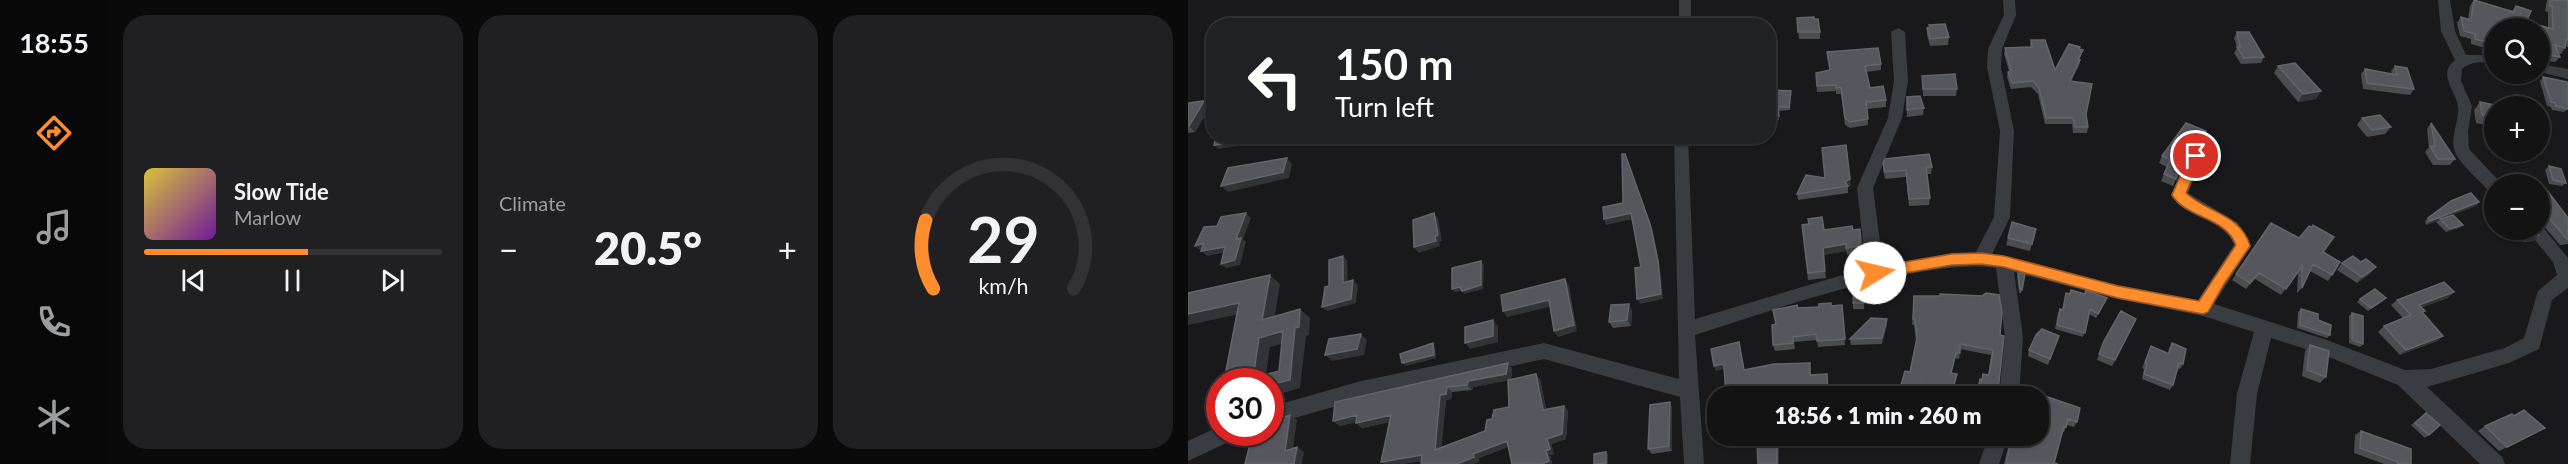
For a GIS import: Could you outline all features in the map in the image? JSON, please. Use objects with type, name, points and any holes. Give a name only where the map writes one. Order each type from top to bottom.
[{"type":"street","points":[[1685,0],[1685,18]]},
{"type":"street","points":[[1981,259],[2002,217],[2007,131],[1994,67],[1995,49],[2010,15],[2009,0]]},
{"type":"street","points":[[2444,0],[2448,32],[2462,60]]},
{"type":"street","points":[[1875,273],[1865,188],[1895,118],[1901,81],[1898,32]]},
{"type":"street","points":[[2484,58],[2462,60],[2455,68],[2454,81],[2465,106],[2461,131],[2462,151],[2484,175]]},
{"type":"street","points":[[2550,70],[2568,74]]},
{"type":"street","points":[[1681,144],[1686,330],[1694,464]]},
{"type":"street","points":[[2196,156],[2179,195],[2187,203],[2229,224],[2241,239],[2243,246],[2203,308]]},
{"type":"street","points":[[2405,379],[2431,378],[2509,355],[2532,343],[2544,296],[2565,281],[2566,275],[2564,259],[2545,240]]},
{"type":"street","points":[[1686,330],[1815,289],[1875,273],[1952,260],[1981,259],[2004,262],[2118,292],[2203,308],[2337,352],[2405,379],[2495,464]]},
{"type":"street","points":[[2004,262],[2014,337],[2009,386]]},
{"type":"street","points":[[2240,464],[2247,394],[2264,328]]},
{"type":"street","points":[[1284,412],[1361,390],[1544,351],[1690,392]]},
{"type":"street","points":[[1188,451],[1206,442]]},
{"type":"street","points":[[1989,464],[1995,446]]},
{"type":"building","points":[[2474,0],[2514,12],[2516,6],[2531,11],[2528,18],[2484,18],[2484,42],[2475,39],[2475,34],[2464,31],[2461,17],[2471,20]]},
{"type":"building","points":[[2550,0],[2568,0],[2568,40],[2566,40],[2565,48],[2555,45],[2560,57],[2550,55],[2550,28],[2553,29]]},
{"type":"building","points":[[1814,17],[1818,19],[1820,32],[1798,32],[1797,18]]},
{"type":"building","points":[[1945,24],[1949,37],[1930,39],[1927,28],[1930,27],[1929,25]]},
{"type":"building","points":[[2237,32],[2249,32],[2264,57],[2244,58],[2237,47],[2240,47]]},
{"type":"building","points":[[2031,40],[2045,40],[2055,70],[2069,44],[2083,50],[2070,81],[2092,84],[2086,114],[2088,127],[2075,127],[2073,118],[2046,118],[2039,88],[2033,81],[2012,83],[2005,48],[2032,47]]},
{"type":"building","points":[[1878,48],[1881,64],[1865,66],[1870,88],[1883,86],[1886,100],[1866,102],[1868,119],[1850,122],[1845,118],[1841,87],[1817,86],[1816,73],[1830,70],[1827,52]]},
{"type":"building","points":[[2295,63],[2321,91],[2303,94],[2278,66]]},
{"type":"building","points":[[2395,66],[2407,68],[2414,89],[2367,83],[2365,69],[2397,75]]},
{"type":"building","points":[[1955,74],[1957,89],[1923,89],[1922,76]]},
{"type":"building","points":[[2550,78],[2567,82],[2568,109],[2556,106],[2551,102],[2545,84],[2550,84]]},
{"type":"building","points":[[1776,90],[1791,91],[1789,107],[1778,107],[1779,116],[1776,116]]},
{"type":"building","points":[[1920,96],[1924,108],[1907,110],[1907,97]]},
{"type":"building","points":[[1204,101],[1189,126],[1188,126],[1188,103]]},
{"type":"building","points":[[2480,102],[2484,103],[2484,116]]},
{"type":"building","points":[[2380,115],[2391,127],[2372,130],[2362,118]]},
{"type":"building","points":[[2186,123],[2206,131],[2200,143],[2192,142],[2179,164],[2162,156]]},
{"type":"building","points":[[2431,123],[2455,159],[2438,159],[2430,146],[2435,146]]},
{"type":"building","points":[[1846,145],[1850,179],[1845,182],[1848,186],[1797,194],[1806,175],[1825,178],[1822,148]]},
{"type":"building","points":[[1622,154],[1625,154],[1650,224],[1658,261],[1661,294],[1637,299],[1635,268],[1641,267],[1631,213],[1604,219],[1603,207],[1623,203]]},
{"type":"building","points":[[1929,154],[1932,167],[1926,167],[1930,198],[1909,199],[1906,170],[1885,172],[1883,163],[1885,159]]},
{"type":"building","points":[[1287,158],[1283,172],[1221,186],[1228,168]]},
{"type":"building","points":[[2170,160],[2182,165],[2176,179],[2164,174]]},
{"type":"building","points":[[2549,166],[2561,169],[2566,183],[2553,180]]},
{"type":"building","points":[[2471,193],[2479,202],[2430,221],[2428,218],[2451,201]]},
{"type":"building","points":[[2550,194],[2568,218],[2567,239],[2550,219]]},
{"type":"building","points":[[1246,213],[1236,239],[1241,238],[1235,260],[1221,264],[1225,247],[1201,251],[1204,243],[1195,246],[1204,227],[1217,226],[1221,217]]},
{"type":"building","points":[[1434,213],[1438,235],[1435,237],[1436,241],[1414,247],[1413,220]]},
{"type":"building","points":[[2453,215],[2463,225],[2450,229],[2440,219]]},
{"type":"building","points":[[1822,217],[1824,230],[1852,226],[1853,230],[1860,229],[1861,243],[1857,244],[1858,246],[1846,248],[1846,244],[1823,248],[1825,271],[1808,273],[1802,225],[1809,224],[1808,219]]},
{"type":"building","points":[[2012,222],[2036,229],[2032,244],[2008,238]]},
{"type":"building","points":[[2271,223],[2299,238],[2309,226],[2313,225],[2334,237],[2323,252],[2340,262],[2332,275],[2313,264],[2302,288],[2302,266],[2286,289],[2259,273],[2250,283],[2236,274]]},
{"type":"building","points":[[1343,256],[1343,283],[1353,280],[1351,299],[1322,307],[1325,287],[1329,286],[1329,260]]},
{"type":"building","points":[[2353,256],[2361,262],[2366,259],[2376,267],[2362,277],[2342,263]]},
{"type":"building","points":[[1481,261],[1481,285],[1462,291],[1460,287],[1452,289],[1452,268]]},
{"type":"building","points":[[2018,273],[2025,274],[2022,290],[2020,289]]},
{"type":"building","points":[[1270,275],[1262,320],[1300,309],[1299,327],[1295,328],[1290,380],[1284,382],[1284,368],[1279,368],[1283,331],[1259,338],[1254,368],[1226,368],[1239,303],[1188,314],[1188,293]]},
{"type":"building","points":[[1565,279],[1574,325],[1554,331],[1549,300],[1503,311],[1501,295]]},
{"type":"building","points":[[1865,279],[1864,303],[1853,303],[1854,282]]},
{"type":"building","points":[[2444,282],[2454,292],[2419,305],[2425,311],[2422,312],[2443,336],[2406,350],[2384,326],[2411,315],[2397,300]]},
{"type":"building","points":[[2375,289],[2386,298],[2371,308],[2360,299]]},
{"type":"building","points":[[2071,290],[2085,294],[2086,290],[2107,298],[2098,314],[2090,309],[2085,333],[2057,325],[2066,293],[2070,294]]},
{"type":"building","points":[[1986,293],[1999,295],[2002,312],[2000,335],[2004,336],[1999,386],[1979,386],[1983,374],[1989,375],[1993,350],[1960,344],[1960,353],[1956,353],[1951,373],[1957,374],[1954,386],[1901,385],[1905,371],[1910,372],[1917,338],[1913,319],[1914,296],[1940,296],[1940,294],[1982,296]]},
{"type":"building","points":[[1831,303],[1831,306],[1842,305],[1845,339],[1817,341],[1816,334],[1793,337],[1793,343],[1773,345],[1772,325],[1776,324],[1773,310],[1797,305],[1798,308],[1819,307],[1819,304]]},
{"type":"building","points":[[1629,304],[1627,320],[1609,322],[1611,305]]},
{"type":"building","points":[[2301,309],[2318,314],[2318,320],[2331,325],[2330,335],[2300,325]]},
{"type":"building","points":[[2121,311],[2136,319],[2115,360],[2099,354]]},
{"type":"building","points":[[2352,313],[2363,316],[2363,344],[2352,340]]},
{"type":"building","points":[[1871,318],[1887,319],[1882,338],[1850,339]]},
{"type":"building","points":[[1493,320],[1493,336],[1465,343],[1465,327]]},
{"type":"building","points":[[2042,329],[2059,336],[2050,359],[2029,350],[2036,335]]},
{"type":"building","points":[[1361,334],[1357,349],[1325,355],[1329,339]]},
{"type":"building","points":[[1739,342],[1744,370],[1774,364],[1810,363],[1810,375],[1827,374],[1828,386],[1725,386],[1724,366],[1722,364],[1714,366],[1711,349]]},
{"type":"building","points":[[1433,343],[1434,355],[1402,363],[1400,354]]},
{"type":"building","points":[[2172,343],[2186,349],[2183,364],[2179,363],[2173,385],[2144,374],[2151,346],[2169,354]]},
{"type":"building","points":[[2310,345],[2329,351],[2326,377],[2307,370]]},
{"type":"building","points":[[1508,363],[1506,374],[1468,381],[1467,385],[1447,387],[1446,394],[1440,395],[1435,450],[1485,431],[1487,420],[1492,419],[1494,410],[1509,407],[1508,380],[1536,374],[1543,410],[1564,406],[1562,434],[1547,439],[1550,449],[1546,451],[1549,461],[1542,464],[1512,464],[1507,441],[1473,454],[1474,457],[1457,464],[1421,464],[1422,455],[1381,462],[1391,415],[1356,423],[1357,415],[1333,421],[1335,402]]},
{"type":"building","points":[[2049,397],[2080,408],[2077,422],[2068,419],[2066,427],[2064,426],[2054,463],[2058,464],[2006,464],[2010,446],[2049,446]]},
{"type":"building","points":[[1670,402],[1669,446],[1648,449],[1650,405]]},
{"type":"building","points":[[2524,410],[2545,428],[2507,447],[2485,426],[2512,414],[2514,416]]},
{"type":"building","points":[[2426,413],[2440,425],[2429,435],[2415,423]]},
{"type":"building","points":[[1290,415],[1285,451],[1297,447],[1294,464],[1245,464],[1250,446],[1284,446],[1284,417]]},
{"type":"building","points":[[2361,431],[2411,449],[2411,464],[2398,464],[2398,462],[2360,448]]},
{"type":"building","points":[[1757,446],[1777,446],[1777,464],[1758,464]]},
{"type":"building","points":[[1606,452],[1606,463],[1594,464],[1594,454]]},
{"type":"route","points":[[1875,273],[1952,260],[1981,259],[2004,262],[2118,292],[2203,308],[2243,246],[2241,239],[2229,224],[2187,203],[2179,195],[2196,156]]}]
